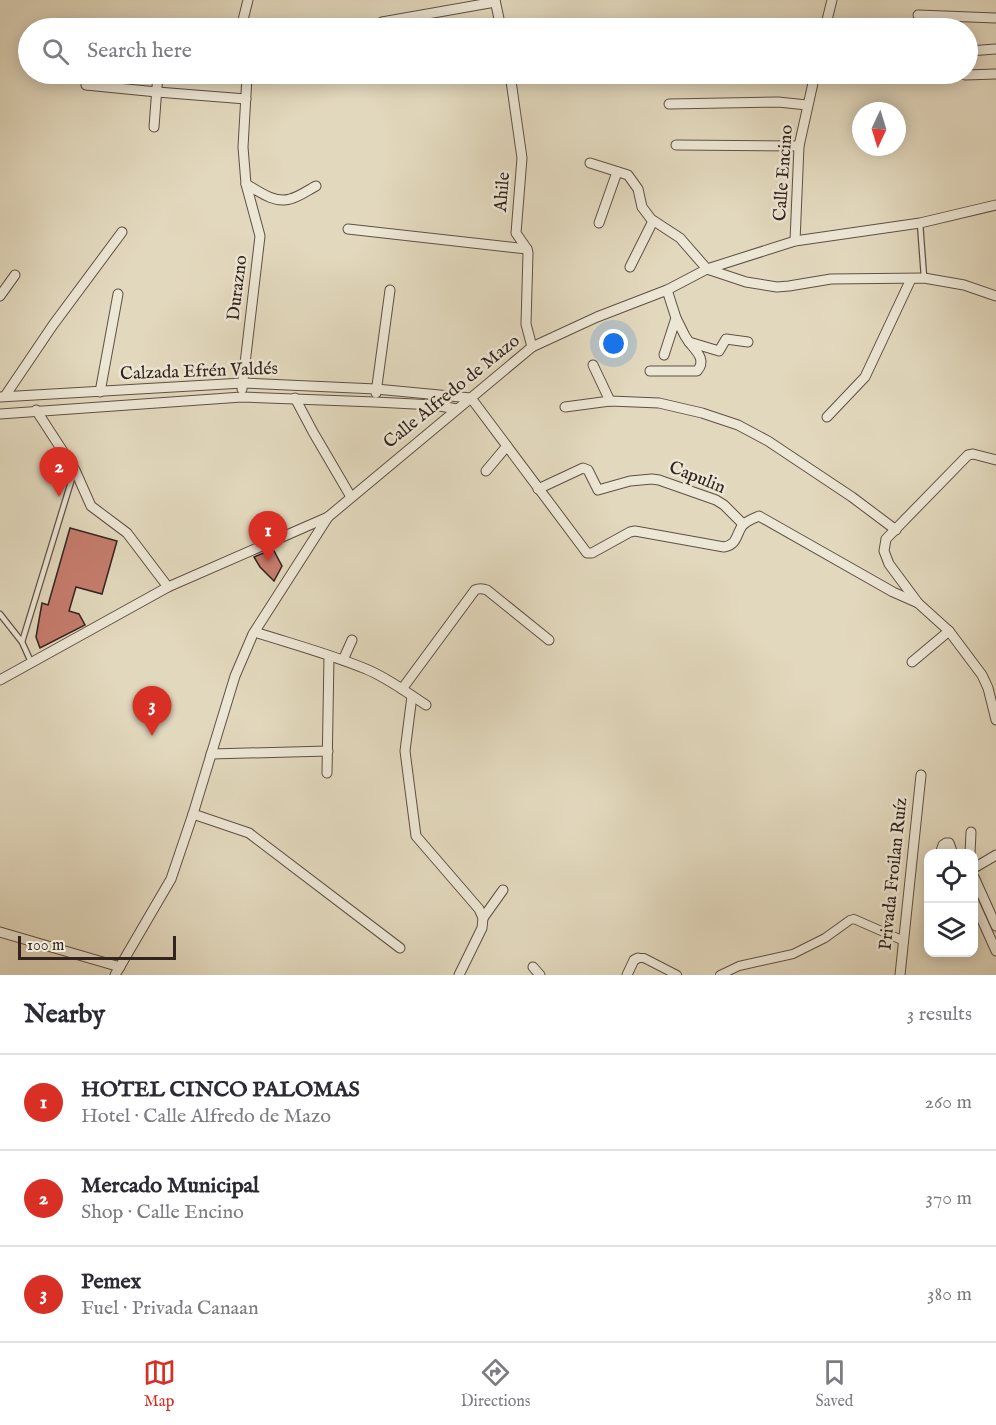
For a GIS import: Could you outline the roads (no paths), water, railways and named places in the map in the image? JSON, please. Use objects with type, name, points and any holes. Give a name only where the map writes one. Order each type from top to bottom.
[{"type":"street","points":[[244,18],[248,0]]},
{"type":"street","points":[[828,18],[832,0]]},
{"type":"street","points":[[404,18],[495,1],[499,18]]},
{"type":"street","points":[[918,15],[996,18]]},
{"type":"street","points":[[978,50],[996,49]]},
{"type":"street","points":[[978,75],[996,74]]},
{"type":"street","points":[[154,128],[158,84]]},
{"type":"street","name":"Durazno","points":[[242,397],[260,242],[246,184],[242,136],[247,84]]},
{"type":"street","name":"Ahile","points":[[511,84],[522,158],[516,232],[528,253],[526,324],[532,347]]},
{"type":"street","name":"Calle Encino","points":[[795,241],[799,146],[812,84]]},
{"type":"street","points":[[86,85],[246,99]]},
{"type":"street","points":[[669,104],[778,102],[807,105]]},
{"type":"street","points":[[676,145],[799,146]]},
{"type":"street","points":[[590,163],[628,175],[637,188],[642,207],[653,221],[680,238],[708,269],[746,282],[777,287],[831,279],[924,278],[964,285],[996,296]]},
{"type":"street","points":[[599,223],[617,172]]},
{"type":"street","points":[[246,184],[272,198],[281,200],[289,200],[316,186]]},
{"type":"street","name":"Calle Alfredo de Mazo","points":[[0,680],[168,587],[328,517],[532,347],[597,317],[667,290],[708,269],[795,241],[921,223],[996,206]]},
{"type":"street","points":[[630,267],[653,221]]},
{"type":"street","points":[[348,229],[527,249]]},
{"type":"street","points":[[3,397],[122,232]]},
{"type":"street","points":[[0,296],[15,275]]},
{"type":"street","points":[[827,417],[865,377],[911,279]]},
{"type":"street","points":[[375,402],[390,290]]},
{"type":"street","points":[[650,371],[697,370],[701,366],[701,360],[676,318],[667,290]]},
{"type":"street","points":[[100,392],[117,294]]},
{"type":"street","points":[[664,354],[676,318]]},
{"type":"street","points":[[689,342],[719,351],[726,339],[748,342]]},
{"type":"street","points":[[593,365],[610,401]]},
{"type":"street","name":"Calzada Efrén Valdés","points":[[3,397],[243,383],[376,389],[471,398]]},
{"type":"street","points":[[132,390],[134,404]]},
{"type":"street","name":"Calzada Efrén Valdés","points":[[0,414],[242,397],[434,405],[457,409]]},
{"type":"street","points":[[295,398],[312,432],[351,497]]},
{"type":"street","points":[[471,398],[589,554],[635,531],[727,547],[735,542],[743,524],[757,517],[763,517],[893,592],[918,603]]},
{"type":"street","points":[[565,407],[610,401],[659,403],[702,413],[738,425],[768,441],[852,497],[896,530]]},
{"type":"street","points":[[36,410],[75,470],[93,508],[127,533],[168,587]]},
{"type":"street","points":[[486,471],[507,446]]},
{"type":"street","points":[[996,460],[973,454],[968,455],[886,539],[884,550],[886,560],[918,603],[949,631],[986,681],[996,720]]},
{"type":"street","name":"Capulin","points":[[538,489],[584,468],[588,470],[598,490],[638,480],[659,480],[720,502],[743,524]]},
{"type":"street","points":[[0,932],[117,971],[171,879],[235,676],[255,632],[328,517]]},
{"type":"street","points":[[402,689],[478,589],[487,590],[549,640]]},
{"type":"street","points":[[912,662],[949,631]]},
{"type":"street","points":[[255,632],[367,669],[426,705]]},
{"type":"street","points":[[343,660],[352,640]]},
{"type":"street","points":[[327,773],[329,656]]},
{"type":"street","points":[[412,696],[405,751],[416,836],[479,909],[483,918],[482,928],[459,975]]},
{"type":"street","points":[[212,754],[328,751]]},
{"type":"street","name":"Privada Froilan Ruíz","points":[[900,975],[921,775]]},
{"type":"street","points":[[193,814],[249,833],[400,948]]},
{"type":"street","points":[[970,832],[970,849]]},
{"type":"street","points":[[942,849],[943,845],[949,843],[951,849]]},
{"type":"street","points":[[978,866],[996,855]]},
{"type":"street","points":[[978,886],[996,926]]},
{"type":"street","points":[[483,918],[503,890]]},
{"type":"street","points":[[974,903],[996,950]]},
{"type":"street","points":[[720,975],[739,966],[793,954],[825,938],[850,920],[858,920],[904,941]]},
{"type":"street","points":[[996,933],[996,950]]},
{"type":"street","points":[[627,975],[634,960],[638,958],[644,958],[677,975]]},
{"type":"street","points":[[533,967],[540,975]]},
{"type":"lane","points":[[921,223],[924,278]]},
{"type":"lane","points":[[22,642],[75,470]]},
{"type":"lane","points":[[0,614],[22,642],[31,662]]},
{"type":"place","name":"Mercado Municipal","points":[[59,497]]},
{"type":"place","name":"HOTEL CINCO PALOMAS","points":[[268,561]]},
{"type":"place","name":"Pemex","points":[[152,736]]}]
